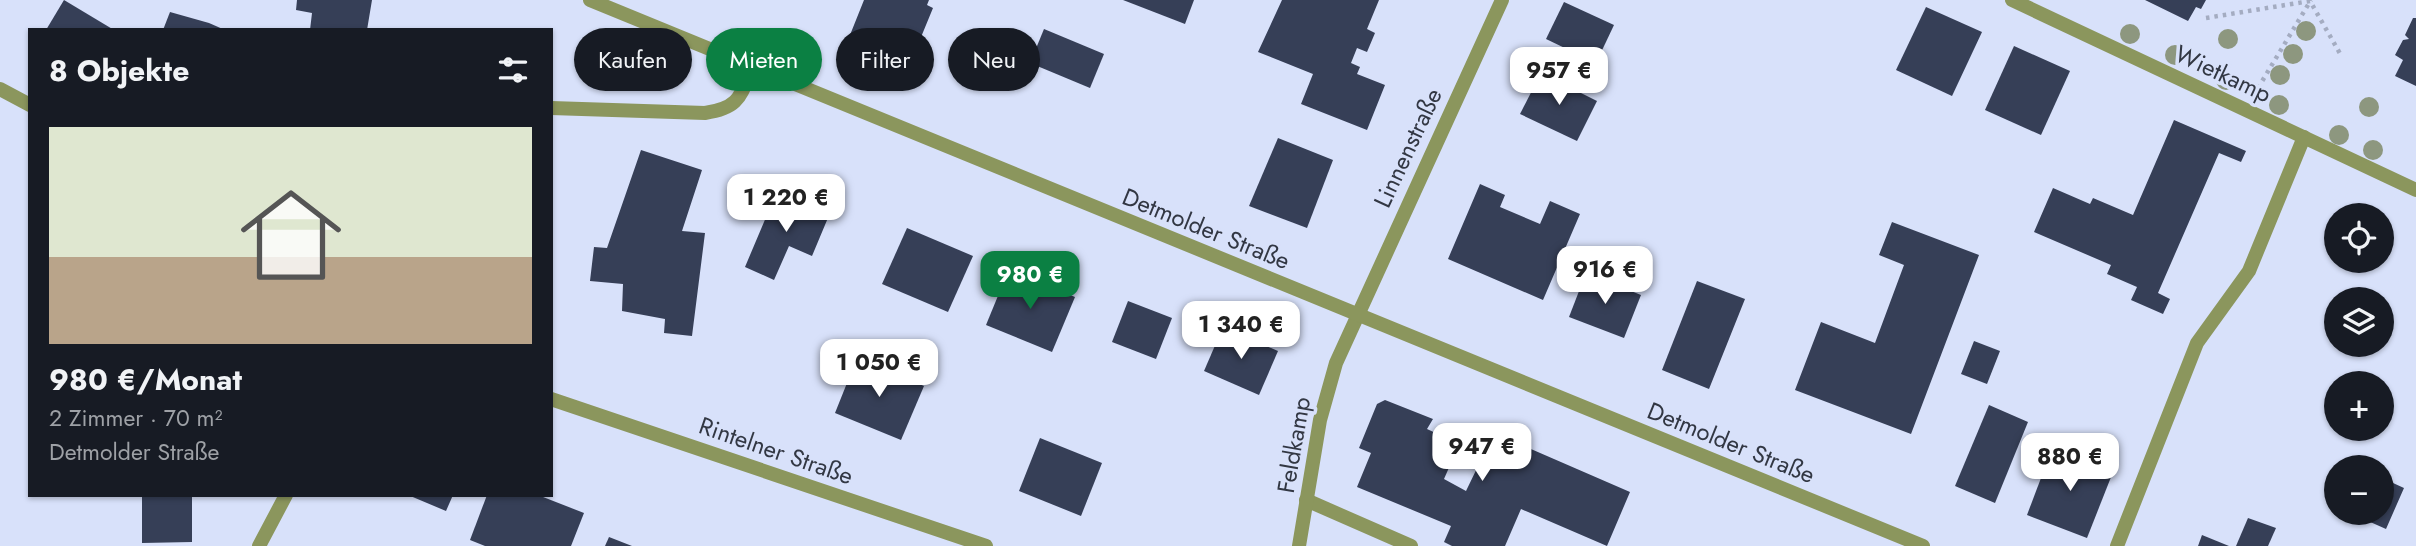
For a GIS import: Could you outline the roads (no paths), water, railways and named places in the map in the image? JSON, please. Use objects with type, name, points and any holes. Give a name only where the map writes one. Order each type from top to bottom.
[{"type":"street","name":"Detmolder Straße","points":[[590,0],[706,47]]},
{"type":"street","name":"Linnenstraße","points":[[1356,315],[1502,0]]},
{"type":"street","name":"Wietkamp","points":[[2012,0],[2416,190]]},
{"type":"street","points":[[0,89],[28,104]]},
{"type":"street","points":[[553,108],[705,113],[722,111],[739,100],[742,91]]},
{"type":"street","name":"Detmolder Straße","points":[[813,91],[1923,546]]},
{"type":"street","points":[[2118,546],[2197,343],[2249,271],[2304,137]]},
{"type":"street","name":"Feldkamp","points":[[1299,546],[1320,420],[1341,348],[1356,315]]},
{"type":"street","name":"Rintelner Straße","points":[[553,400],[986,546]]},
{"type":"street","points":[[259,546],[285,497]]},
{"type":"street","points":[[1306,500],[1411,546]]}]
